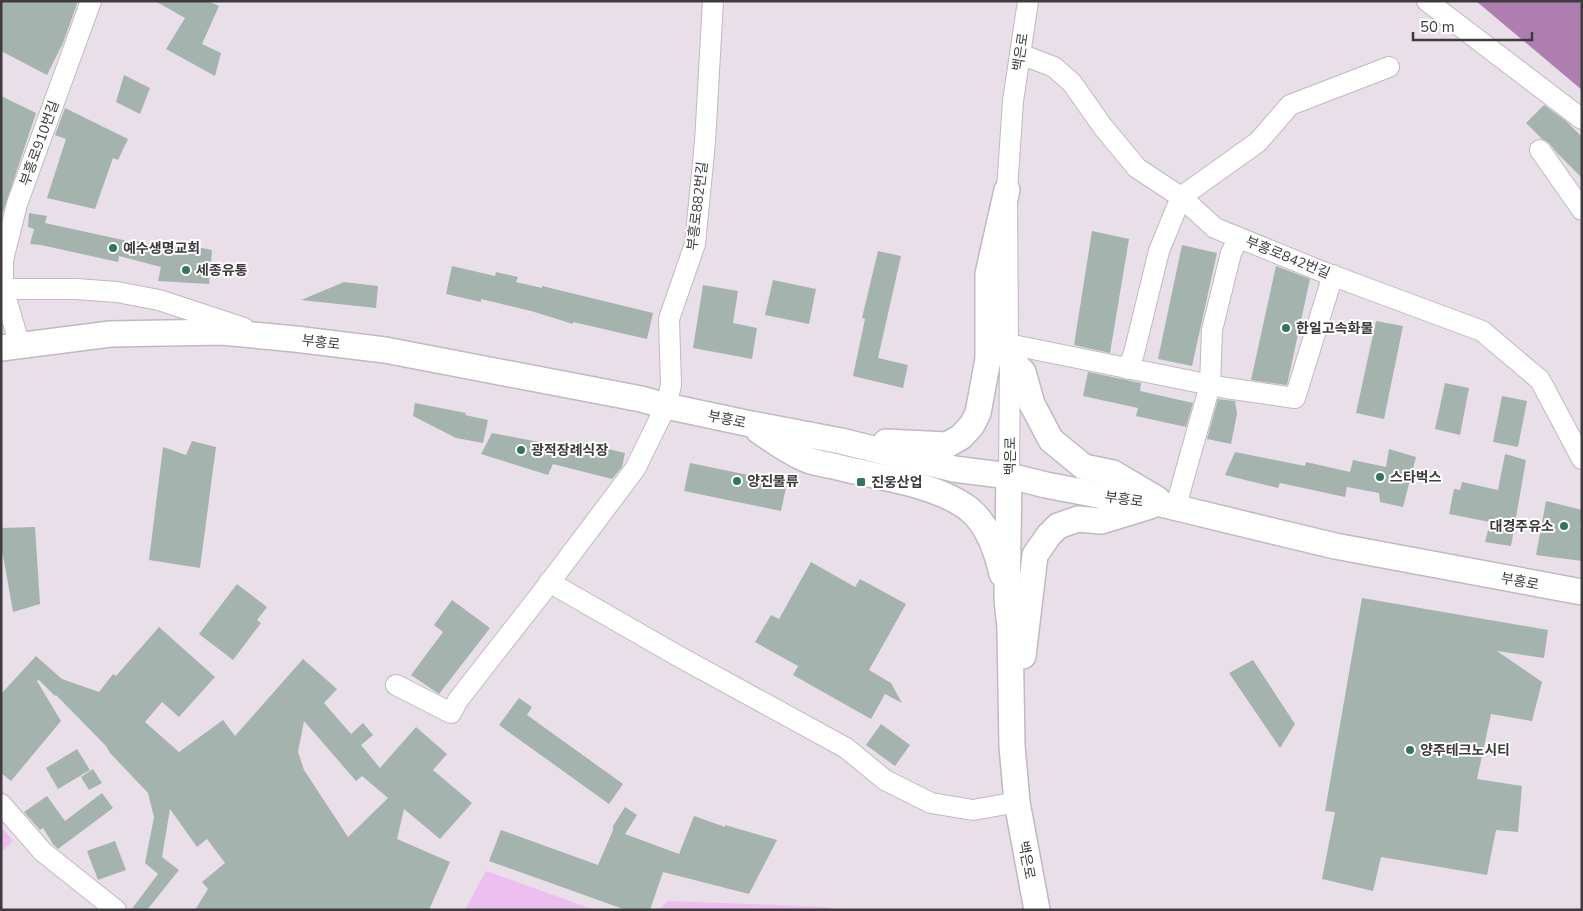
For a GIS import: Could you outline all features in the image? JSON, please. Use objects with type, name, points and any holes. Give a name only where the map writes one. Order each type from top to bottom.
[{"type":"main road","points":[[841,441],[947,445],[961,437],[972,425],[978,413],[988,359],[988,274],[1007,190]]},
{"type":"main road","name":"부흥로","points":[[10,347],[110,334],[222,332],[385,350],[641,399],[746,423],[841,441],[954,469],[1009,476],[1124,500],[1169,506],[1335,546],[1582,592]]},
{"type":"main road","points":[[1009,352],[1023,372],[1032,404],[1051,440],[1084,467],[1114,473],[1169,506]]},
{"type":"main road","points":[[746,423],[802,458],[942,494],[971,511],[982,524],[996,551],[1007,599]]},
{"type":"main road","points":[[897,481],[954,469]]},
{"type":"main road","name":"백은로","points":[[1009,476],[1007,599],[1010,628],[1012,746],[1016,802],[1037,910]]},
{"type":"main road","points":[[1012,746],[1035,555],[1058,526],[1078,518],[1101,521],[1169,506]]},
{"type":"street","name":"부흥로910번길","points":[[10,347],[2,289],[2,258],[17,204],[91,1]]},
{"type":"street","name":"부흥로882번길","points":[[666,406],[671,385],[669,319],[695,244],[704,142],[712,1]]},
{"type":"street","name":"백은로","points":[[1009,476],[1007,190],[1013,101],[1028,1]]},
{"type":"street","points":[[1427,1],[1582,119]]},
{"type":"street","name":"부흥로842번길","points":[[1020,54],[1054,67],[1072,83],[1103,128],[1137,168],[1181,197],[1215,228],[1482,331],[1540,380],[1582,459]]},
{"type":"street","points":[[1128,369],[1134,353],[1159,251],[1181,197],[1258,142],[1290,105],[1389,68]]},
{"type":"street","points":[[1540,150],[1582,210]]},
{"type":"street","points":[[1169,506],[1179,495],[1210,385],[1212,330],[1231,253],[1239,238]]},
{"type":"street","points":[[1009,352],[1128,369],[1210,385],[1295,398],[1333,275]]},
{"type":"street","points":[[2,289],[76,289],[117,292],[167,303],[266,336]]},
{"type":"street","points":[[396,685],[451,712],[458,700],[635,468],[666,406]]},
{"type":"street","points":[[549,582],[678,656],[846,748],[885,780],[931,802],[973,810],[1016,802]]},
{"type":"street","points":[[1,804],[43,852],[116,910]]},
{"type":"shaded area","points":[[1476,1],[1578,1],[1582,4],[1582,90]]},
{"type":"shaded area","points":[[1,826],[13,841],[1,852]]},
{"type":"shaded area","points":[[486,871],[595,910],[465,910]]},
{"type":"shaded area","points":[[668,901],[828,907],[833,910],[658,910]]},
{"type":"building","points":[[1,1],[78,1],[63,43],[47,75],[1,51]]},
{"type":"building","points":[[155,1],[208,1],[219,6],[202,44],[221,53],[215,76],[166,49],[185,18]]},
{"type":"building","points":[[124,75],[150,88],[140,114],[116,102]]},
{"type":"building","points":[[1,96],[36,113],[3,212],[1,211]]},
{"type":"building","points":[[1544,105],[1566,121],[1582,137],[1582,178],[1549,143],[1542,139],[1526,123]]},
{"type":"building","points":[[65,108],[128,139],[118,160],[113,158],[95,209],[47,198],[66,139],[55,135]]},
{"type":"building","points":[[29,213],[47,216],[45,223],[132,242],[132,240],[173,250],[176,243],[212,250],[209,284],[158,281],[161,267],[119,256],[118,262],[30,244],[34,229],[28,227]]},
{"type":"building","points":[[1092,231],[1129,239],[1110,353],[1074,345]]},
{"type":"building","points":[[1182,245],[1217,253],[1192,366],[1158,359]]},
{"type":"building","points":[[878,251],[901,256],[878,358],[908,365],[903,388],[853,376],[865,319],[862,318]]},
{"type":"building","points":[[452,266],[495,276],[496,272],[518,277],[516,282],[542,288],[542,286],[653,313],[647,339],[573,322],[573,324],[531,311],[481,299],[481,302],[446,294]]},
{"type":"building","points":[[1276,266],[1310,279],[1287,385],[1251,380]]},
{"type":"building","points":[[773,280],[816,289],[809,324],[765,315]]},
{"type":"building","points":[[344,282],[378,286],[376,308],[301,300]]},
{"type":"building","points":[[703,285],[738,291],[733,323],[757,328],[752,359],[693,348]]},
{"type":"building","points":[[1376,321],[1403,326],[1384,419],[1356,413]]},
{"type":"building","points":[[1088,372],[1141,383],[1140,391],[1193,403],[1186,427],[1136,416],[1138,408],[1083,396]]},
{"type":"building","points":[[1445,383],[1469,388],[1460,435],[1435,429]]},
{"type":"building","points":[[1502,396],[1527,401],[1518,447],[1493,442]]},
{"type":"building","points":[[1218,399],[1235,401],[1237,414],[1231,444],[1207,439]]},
{"type":"building","points":[[415,403],[466,413],[465,415],[488,420],[483,443],[456,438],[413,416]]},
{"type":"building","points":[[492,433],[575,449],[577,441],[625,453],[622,467],[612,479],[553,464],[548,475],[481,454]]},
{"type":"building","points":[[192,441],[216,447],[200,568],[149,560],[163,447],[186,455]]},
{"type":"building","points":[[1389,449],[1416,457],[1403,507],[1380,502],[1379,493],[1347,487],[1345,497],[1280,483],[1278,488],[1225,475],[1235,452],[1305,466],[1306,462],[1350,472],[1353,460],[1386,467]]},
{"type":"building","points":[[1505,454],[1526,460],[1511,546],[1485,542],[1490,522],[1449,514],[1454,489],[1460,490],[1462,482],[1498,490]]},
{"type":"building","points":[[690,463],[787,483],[781,511],[684,491]]},
{"type":"building","points":[[1546,501],[1582,510],[1580,529],[1582,529],[1582,561],[1536,555]]},
{"type":"building","points":[[35,527],[40,604],[13,612],[1,544],[1,528]]},
{"type":"building","points":[[811,562],[855,587],[860,579],[906,604],[869,670],[891,683],[902,703],[885,694],[871,719],[793,675],[798,666],[755,642],[771,615],[779,619]]},
{"type":"building","points":[[237,584],[267,607],[257,620],[261,623],[233,660],[199,634]]},
{"type":"building","name":"양주테크노시티","points":[[1362,598],[1548,630],[1544,658],[1497,651],[1542,682],[1532,721],[1491,714],[1477,779],[1522,786],[1518,832],[1496,830],[1487,875],[1381,857],[1373,891],[1322,879],[1335,812],[1325,811]]},
{"type":"building","points":[[452,600],[490,628],[439,694],[411,675],[443,632],[434,625]]},
{"type":"building","points":[[159,627],[215,677],[179,717],[162,702],[145,722],[179,752],[223,720],[235,736],[303,659],[337,689],[324,703],[351,734],[363,723],[373,735],[361,745],[380,768],[416,727],[447,754],[433,770],[472,803],[440,839],[404,809],[397,839],[450,862],[429,910],[195,910],[208,889],[202,882],[225,863],[207,839],[197,847],[170,809],[162,857],[179,870],[147,910],[131,910],[158,874],[145,863],[154,817],[148,793],[110,753],[106,746],[39,680],[37,681],[61,721],[11,781],[1,773],[1,694],[36,656],[62,679],[99,692],[113,674],[116,676]],"holes":[[[304,721],[356,781],[362,776],[388,798],[348,837],[304,770],[298,752]]]},
{"type":"building","points":[[1253,660],[1295,724],[1280,748],[1229,673]]},
{"type":"building","points":[[519,698],[532,707],[527,715],[623,784],[609,804],[499,725]]},
{"type":"building","points":[[881,724],[910,745],[895,766],[866,745]]},
{"type":"building","points":[[77,749],[90,770],[58,789],[46,768]]},
{"type":"building","points":[[93,769],[102,783],[89,790],[81,777]]},
{"type":"building","points":[[102,793],[113,808],[58,849],[43,828],[40,830],[24,812],[47,796],[65,821]]},
{"type":"building","points":[[625,807],[637,815],[625,834],[679,854],[694,816],[725,827],[725,825],[777,840],[749,894],[663,872],[650,910],[626,910],[489,861],[501,830],[598,865],[613,826]]},
{"type":"building","points":[[115,841],[126,870],[98,880],[87,851]]},
{"type":"place","name":"예수생명교회","points":[[113,248]]},
{"type":"place","name":"세종유통","points":[[186,270]]},
{"type":"place","name":"한일고속화물","points":[[1286,328]]},
{"type":"place","name":"광적장례식장","points":[[521,450]]},
{"type":"place","name":"스타벅스","points":[[1380,477]]},
{"type":"place","name":"양진물류","points":[[737,481]]},
{"type":"place","name":"진웅산업","points":[[861,482]]},
{"type":"place","name":"대경주유소","points":[[1564,526]]},
{"type":"place","name":"양주테크노시티","points":[[1410,750]]}]
